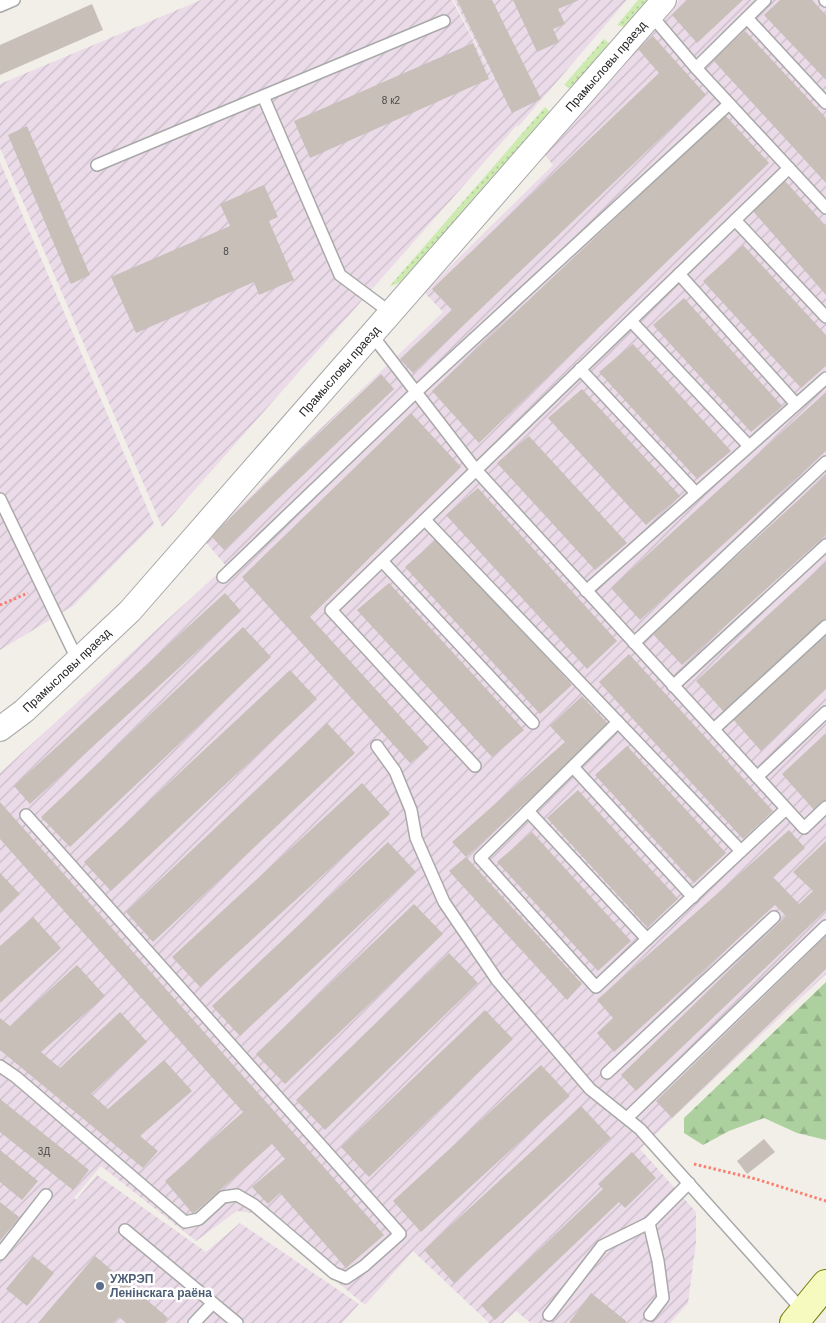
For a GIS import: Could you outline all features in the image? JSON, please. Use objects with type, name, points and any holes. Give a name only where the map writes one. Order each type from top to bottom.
[{"type":"main road","points":[[799,1317],[826,1284]]},
{"type":"street","name":"Прамысловы праезд","points":[[0,729],[24,711],[130,611],[657,8]]},
{"type":"lane","points":[[0,6],[14,0]]},
{"type":"lane","points":[[696,68],[765,0]]},
{"type":"lane","points":[[657,8],[696,68],[826,208]]},
{"type":"lane","points":[[747,18],[826,103]]},
{"type":"lane","points":[[97,165],[444,21]]},
{"type":"lane","points":[[263,96],[340,274],[391,313]]},
{"type":"lane","points":[[224,577],[416,392],[730,104]]},
{"type":"lane","points":[[476,766],[331,610],[789,168]]},
{"type":"lane","points":[[735,220],[826,317]]},
{"type":"lane","points":[[679,274],[796,404]]},
{"type":"lane","points":[[631,320],[749,446]]},
{"type":"lane","points":[[372,335],[476,470],[804,828],[826,807]]},
{"type":"lane","points":[[580,369],[696,493]]},
{"type":"lane","points":[[586,591],[826,378]]},
{"type":"lane","points":[[634,643],[826,462]]},
{"type":"lane","points":[[0,499],[78,661]]},
{"type":"lane","points":[[425,520],[741,851]]},
{"type":"lane","points":[[673,686],[826,545]]},
{"type":"lane","points":[[382,561],[533,723]]},
{"type":"lane","points":[[714,730],[826,626]]},
{"type":"lane","points":[[757,777],[826,712]]},
{"type":"lane","points":[[618,722],[480,858],[596,987],[786,809]]},
{"type":"lane","points":[[377,746],[395,771],[411,810],[416,838],[433,879],[463,932],[497,980],[590,1089],[628,1117],[690,1183],[799,1317]]},
{"type":"lane","points":[[573,767],[693,897]]},
{"type":"lane","points":[[528,811],[647,940]]},
{"type":"lane","points":[[0,1066],[16,1077],[185,1222],[200,1219],[223,1198],[237,1195],[254,1205],[334,1273],[346,1278],[364,1266],[400,1234],[26,815]]},
{"type":"lane","points":[[607,1073],[774,917]]},
{"type":"lane","points":[[628,1117],[826,926]]},
{"type":"lane","points":[[549,1315],[602,1246],[649,1223],[690,1183]]},
{"type":"lane","points":[[0,1254],[46,1196]]},
{"type":"lane","points":[[649,1223],[658,1261],[663,1298],[650,1315]]},
{"type":"lane","points":[[125,1230],[237,1323]]},
{"type":"lane","points":[[194,1323],[213,1303]]},
{"type":"path","points":[[0,605],[42,586]]},
{"type":"path","points":[[666,1158],[756,1179],[826,1201]]},
{"type":"shaded area","points":[[201,0],[452,0],[504,99],[454,0],[627,0],[518,127],[517,125],[162,527],[0,148],[0,84]]},
{"type":"shaded area","points":[[679,0],[826,0],[826,974],[640,1149],[696,1212],[696,1243],[688,1303],[670,1323],[531,1323],[516,1311],[503,1323],[489,1323],[413,1251],[365,1305],[253,1213],[237,1211],[196,1241],[101,1166],[74,1198],[76,1200],[97,1175],[206,1252],[240,1223],[359,1304],[342,1323],[0,1323],[0,773],[226,566],[204,540],[443,312],[424,292],[553,165],[544,154]]},
{"type":"shaded area","points":[[0,162],[154,524],[73,606],[0,650]]},
{"type":"green space","points":[[638,0],[653,0],[625,27],[617,25]]},
{"type":"green space","points":[[604,39],[610,44],[609,50],[571,89],[564,85]]},
{"type":"green space","points":[[545,107],[551,117],[412,277],[389,287]]},
{"type":"green space","points":[[826,982],[826,1140],[797,1133],[764,1118],[729,1131],[703,1145],[684,1133],[684,1118]]},
{"type":"building","points":[[457,0],[492,0],[541,99],[512,113]]},
{"type":"building","points":[[513,0],[579,0],[558,9],[565,24],[553,29],[559,42],[537,52]]},
{"type":"building","points":[[687,0],[743,0],[697,43],[672,15]]},
{"type":"building","points":[[780,0],[812,0],[826,15],[826,80],[764,15]]},
{"type":"building","points":[[92,4],[103,30],[0,75],[0,45]]},
{"type":"building","points":[[745,31],[826,118],[826,183],[713,60]]},
{"type":"building","points":[[653,36],[706,95],[413,373],[400,359],[452,310],[432,289],[659,73],[638,49]]},
{"type":"building","points":[[473,43],[489,79],[310,158],[294,121]]},
{"type":"building","points":[[725,115],[769,163],[479,443],[432,391]]},
{"type":"building","points":[[27,126],[90,275],[71,284],[8,135]]},
{"type":"building","points":[[785,181],[826,226],[826,295],[753,211]]},
{"type":"building","points":[[264,185],[278,217],[269,221],[294,280],[259,295],[254,282],[136,333],[111,277],[230,226],[220,204]]},
{"type":"building","points":[[743,245],[826,335],[826,366],[801,388],[703,281]]},
{"type":"building","points":[[684,298],[782,406],[751,432],[653,325]]},
{"type":"building","points":[[633,344],[731,451],[697,479],[599,372]]},
{"type":"building","points":[[381,374],[394,389],[224,550],[211,536]]},
{"type":"building","points":[[582,389],[680,496],[646,525],[548,418]]},
{"type":"building","points":[[826,392],[826,451],[640,620],[611,588]]},
{"type":"building","points":[[411,413],[461,467],[310,617],[429,748],[410,763],[242,577]]},
{"type":"building","points":[[529,436],[627,543],[595,570],[497,463]]},
{"type":"building","points":[[826,475],[826,535],[682,665],[652,633]]},
{"type":"building","points":[[478,488],[617,641],[587,669],[446,515]]},
{"type":"building","points":[[438,538],[572,685],[540,714],[405,567]]},
{"type":"building","points":[[826,562],[826,619],[724,712],[696,681]]},
{"type":"building","points":[[389,583],[524,730],[492,757],[357,610]]},
{"type":"building","points":[[225,593],[241,611],[30,804],[14,786]]},
{"type":"building","points":[[243,627],[271,657],[70,847],[41,817]]},
{"type":"building","points":[[826,631],[826,689],[761,751],[732,718]]},
{"type":"building","points":[[629,654],[773,811],[743,839],[599,682]]},
{"type":"building","points":[[290,670],[317,699],[111,891],[84,862]]},
{"type":"building","points":[[582,696],[610,726],[466,857],[452,842],[565,742],[550,726]]},
{"type":"building","points":[[327,723],[355,753],[153,942],[126,912]]},
{"type":"building","points":[[826,733],[826,800],[815,811],[782,774]]},
{"type":"building","points":[[627,746],[726,853],[694,883],[595,775]]},
{"type":"building","points":[[362,783],[390,814],[200,987],[172,957]]},
{"type":"building","points":[[578,790],[678,899],[647,927],[547,818]]},
{"type":"building","points":[[0,802],[384,1235],[346,1268],[280,1193],[268,1204],[252,1187],[285,1159],[272,1144],[193,1214],[165,1181],[243,1112],[0,839]]},
{"type":"building","points":[[789,830],[805,848],[773,877],[799,904],[813,891],[793,872],[826,841],[826,910],[636,1091],[621,1075],[786,916],[775,905],[614,1052],[597,1033],[613,1018],[597,1000]]},
{"type":"building","points":[[532,832],[631,941],[598,971],[497,862]]},
{"type":"building","points":[[388,842],[416,872],[240,1036],[212,1006]]},
{"type":"building","points":[[466,857],[582,984],[567,1000],[449,871]]},
{"type":"building","points":[[0,873],[20,894],[0,913]]},
{"type":"building","points":[[414,904],[443,934],[285,1084],[256,1054]]},
{"type":"building","points":[[33,917],[61,948],[0,1003],[0,946]]},
{"type":"building","points":[[826,936],[826,969],[672,1118],[656,1101]]},
{"type":"building","points":[[449,953],[478,983],[325,1130],[296,1100]]},
{"type":"building","points":[[77,965],[105,996],[41,1052],[60,1068],[120,1012],[147,1042],[91,1094],[108,1109],[164,1060],[192,1091],[140,1136],[158,1151],[143,1168],[0,1050],[0,1018],[10,1026]]},
{"type":"building","points":[[485,1010],[513,1039],[369,1177],[341,1147]]},
{"type":"building","points":[[541,1065],[570,1096],[421,1232],[393,1201]]},
{"type":"building","points":[[0,1099],[89,1170],[73,1190],[0,1132]]},
{"type":"building","points":[[581,1106],[611,1138],[454,1283],[424,1250]]},
{"type":"building","points":[[764,1139],[775,1152],[747,1174],[737,1161]]},
{"type":"building","points":[[0,1150],[38,1181],[22,1200],[0,1182]]},
{"type":"building","points":[[632,1152],[656,1178],[625,1208],[619,1202],[495,1320],[481,1305],[603,1189],[598,1184]]},
{"type":"building","points":[[0,1202],[19,1217],[0,1241]]},
{"type":"building","points":[[33,1256],[54,1273],[27,1306],[6,1289]]},
{"type":"building","name":"УЖРЭП Ленінскага раёна","points":[[95,1256],[168,1318],[164,1323],[126,1323],[119,1317],[113,1323],[38,1323]]},
{"type":"building","points":[[591,1293],[626,1321],[626,1323],[569,1323]]},
{"type":"place","name":"УЖРЭП Ленінскага раёна","points":[[100,1286]]}]
